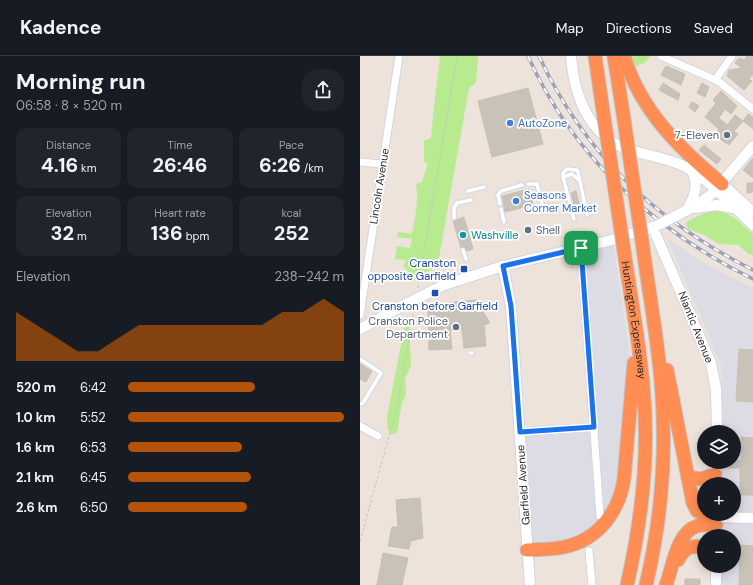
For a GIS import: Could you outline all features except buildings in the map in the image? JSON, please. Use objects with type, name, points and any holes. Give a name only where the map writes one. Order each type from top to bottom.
[{"type":"highway","name":"Huntington Expressway","points":[[595,56],[642,377],[645,423],[643,493],[637,539],[627,585]]},
{"type":"highway","name":"Huntington Expressway","points":[[614,56],[657,338],[663,405],[663,475],[655,545],[646,585]]},
{"type":"highway","points":[[624,56],[643,98],[666,131],[719,187]]},
{"type":"highway","points":[[527,550],[566,547],[586,539],[606,521],[620,499],[624,479],[634,374],[629,284]]},
{"type":"highway","points":[[657,338],[669,376],[688,477],[695,509],[697,510]]},
{"type":"highway","points":[[688,477],[701,479],[715,473]]},
{"type":"highway","points":[[668,582],[680,543],[688,532],[710,521]]},
{"type":"highway","points":[[668,582],[684,550],[694,546],[697,547]]},
{"type":"main road","points":[[571,56],[574,82],[581,105],[592,122],[606,138],[620,146],[666,159],[692,172],[735,195],[753,212]]},
{"type":"main road","points":[[686,211],[719,187],[753,146]]},
{"type":"main road","points":[[686,211],[696,191],[696,181],[692,172]]},
{"type":"main road","points":[[719,187],[736,210],[753,225]]},
{"type":"main road","points":[[360,329],[444,285],[503,266],[581,248],[654,227],[686,211],[702,206],[717,205],[736,210]]},
{"type":"main road","name":"Niantic Avenue","points":[[654,227],[711,363],[716,389],[717,425]]},
{"type":"main road","name":"Garfield Avenue","points":[[503,266],[511,306],[530,585]]},
{"type":"main road","points":[[741,519],[753,518]]},
{"type":"main road","points":[[720,521],[753,525]]},
{"type":"main road","points":[[716,573],[716,585]]},
{"type":"street","name":"Lincoln Avenue","points":[[360,315],[399,56]]},
{"type":"street","points":[[661,56],[715,80],[753,109]]},
{"type":"street","points":[[715,80],[732,56]]},
{"type":"street","points":[[360,162],[382,164]]},
{"type":"street","points":[[735,195],[753,206]]},
{"type":"street","points":[[581,248],[600,516]]},
{"type":"street","points":[[360,426],[378,436]]},
{"type":"street","points":[[520,432],[594,427]]},
{"type":"street","points":[[589,551],[592,585]]},
{"type":"lane","points":[[574,219],[563,177],[572,174],[579,180],[587,215]]},
{"type":"lane","points":[[528,184],[537,184],[544,212]]},
{"type":"lane","points":[[500,204],[498,195],[500,191],[522,185]]},
{"type":"lane","points":[[468,191],[484,187]]},
{"type":"lane","points":[[454,218],[454,208],[457,203],[471,200]]},
{"type":"lane","points":[[501,209],[504,222]]},
{"type":"lane","points":[[463,250],[466,260]]},
{"type":"lane","points":[[360,359],[381,373],[367,398],[360,404]]},
{"type":"path","points":[[418,290],[457,56]]},
{"type":"path","points":[[360,541],[398,403],[415,306]]},
{"type":"shaded area","points":[[667,238],[704,263],[753,288],[753,585],[716,585],[716,573],[741,573],[741,529],[716,529],[715,521],[741,521],[741,477],[716,477],[716,469],[741,469],[741,425],[723,425],[721,365]]},
{"type":"shaded area","points":[[613,242],[634,381],[624,486],[594,536],[530,547],[521,435],[594,430],[581,251]]},
{"type":"green space","points":[[440,56],[478,56],[476,83],[469,88],[439,258],[440,265],[410,282],[407,269],[403,267],[406,260],[395,259],[397,246],[410,248],[412,239],[397,237],[398,232],[412,234],[417,203],[416,184],[422,182],[428,163],[424,162],[424,141],[431,138]]},
{"type":"green space","points":[[624,56],[650,56],[645,63],[628,68]]},
{"type":"green space","points":[[709,211],[729,214],[753,234],[753,255],[748,254],[739,245],[719,244],[704,235],[688,229],[686,223],[688,221]]},
{"type":"green space","points":[[409,317],[411,366],[405,379],[406,394],[402,403],[397,432],[391,435],[387,428],[387,417],[405,324]]},
{"type":"railway","points":[[528,56],[547,93],[568,127],[593,158],[621,187],[651,214],[683,238],[717,260],[753,279]]},
{"type":"railway","points":[[539,56],[557,92],[578,124],[601,154],[627,182],[655,207],[685,230],[718,251],[753,270]]},
{"type":"place","name":"AutoZone","points":[[510,123]]},
{"type":"place","name":"7-Eleven","points":[[727,135]]},
{"type":"place","name":"Seasons Corner Market","points":[[516,201]]},
{"type":"place","name":"Shell","points":[[528,230]]},
{"type":"place","name":"Washville","points":[[463,235]]},
{"type":"place","name":"Cranston opposite Garfield","points":[[464,269]]},
{"type":"place","name":"Cranston before Garfield","points":[[435,293]]},
{"type":"place","name":"Cranston Police Department","points":[[456,327]]},
{"type":"route","points":[[581,248],[586,300],[594,427],[520,432],[511,306],[503,266],[581,248]]}]
